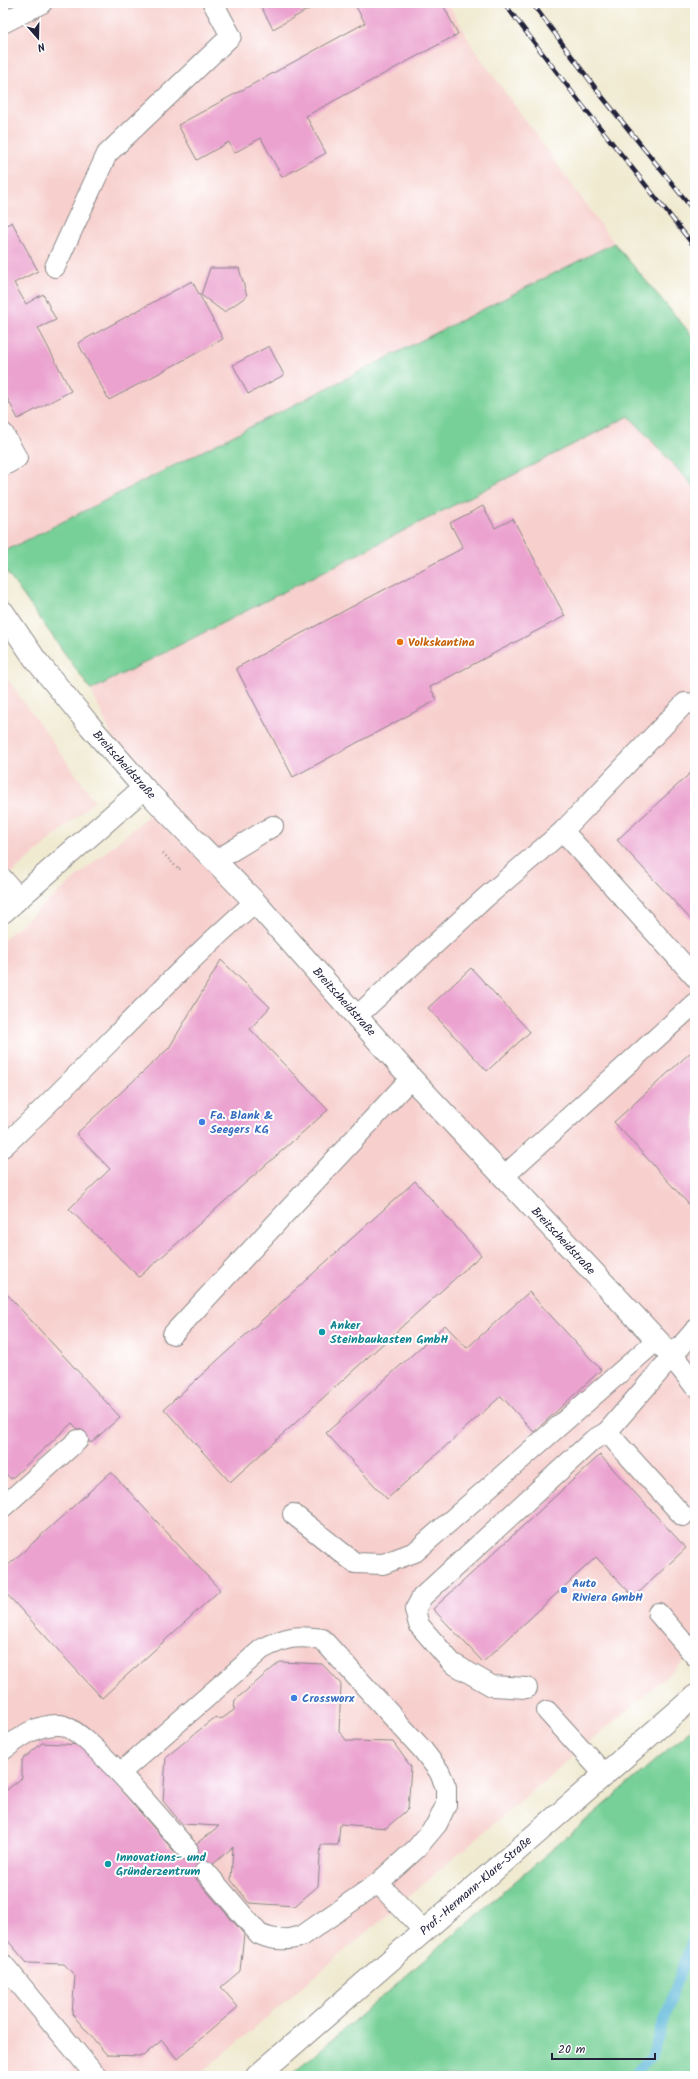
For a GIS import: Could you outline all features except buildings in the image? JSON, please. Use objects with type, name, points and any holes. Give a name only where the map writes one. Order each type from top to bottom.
[{"type":"street","name":"Breitscheidstraße","points":[[3,612],[35,659],[90,726],[144,788],[255,902],[411,1078],[673,1356],[695,1385]]},
{"type":"street","points":[[11,905],[144,788]]},
{"type":"street","name":"Prof.-Hermann-Klare-Straße","points":[[257,2076],[695,1696]]},
{"type":"lane","points":[[3,23],[42,3]]},
{"type":"lane","points":[[55,267],[107,154],[231,36],[213,3]]},
{"type":"lane","points":[[3,433],[17,458],[3,466]]},
{"type":"lane","points":[[357,1016],[485,898],[564,831],[685,703],[695,704]]},
{"type":"lane","points":[[214,861],[273,826]]},
{"type":"lane","points":[[564,831],[695,977]]},
{"type":"lane","points":[[3,879],[11,905]]},
{"type":"lane","points":[[3,1147],[39,1113],[160,991],[255,902]]},
{"type":"lane","points":[[503,1177],[695,1003]]},
{"type":"lane","points":[[172,1334],[411,1078]]},
{"type":"lane","points":[[527,1688],[492,1686],[452,1663],[419,1625],[414,1610],[422,1597],[593,1440],[608,1432],[695,1330]]},
{"type":"lane","points":[[293,1514],[355,1563],[383,1564],[415,1552],[657,1340]]},
{"type":"lane","points":[[608,1432],[683,1516]]},
{"type":"lane","points":[[3,1507],[78,1440]]},
{"type":"lane","points":[[658,1613],[695,1656]]},
{"type":"lane","points":[[120,1773],[262,1649],[286,1638],[309,1637],[322,1640],[422,1749],[439,1771],[446,1787],[446,1805],[437,1824],[416,1849],[378,1883],[302,1936],[288,1941],[268,1938],[259,1934],[205,1871]]},
{"type":"lane","points":[[547,1711],[605,1775]]},
{"type":"lane","points":[[3,1750],[20,1737],[36,1728],[61,1725],[72,1728],[86,1739],[120,1773],[188,1850]]},
{"type":"lane","points":[[378,1883],[424,1931]]},
{"type":"lane","points":[[3,1964],[96,2076]]},
{"type":"shaded area","points":[[3,3],[448,3],[474,49],[614,243],[3,552]]},
{"type":"shaded area","points":[[629,416],[695,488],[695,1652],[198,2076],[3,2076],[3,940],[148,816],[91,690]]},
{"type":"shaded area","points":[[3,673],[95,801],[3,881]]},
{"type":"green space","points":[[614,243],[695,339],[695,488],[629,416],[91,690],[3,567],[3,552]]},
{"type":"green space","points":[[695,1726],[695,2076],[290,2076]]},
{"type":"waterway","points":[[633,2076],[652,2055],[695,1931]]},
{"type":"railway","points":[[504,3],[582,105],[695,247]]},
{"type":"railway","points":[[532,3],[600,94],[695,212]]},
{"type":"place","name":"Volkskantina","points":[[400,642]]},
{"type":"place","name":"Fa. Blank & Seegers KG","points":[[202,1122]]},
{"type":"place","name":"Anker Steinbaukasten GmbH","points":[[322,1332]]},
{"type":"place","name":"Auto Riviera GmbH","points":[[564,1590]]},
{"type":"place","name":"Crossworx","points":[[294,1698]]},
{"type":"place","name":"Innovations- und Gründerzentrum","points":[[108,1864]]}]
